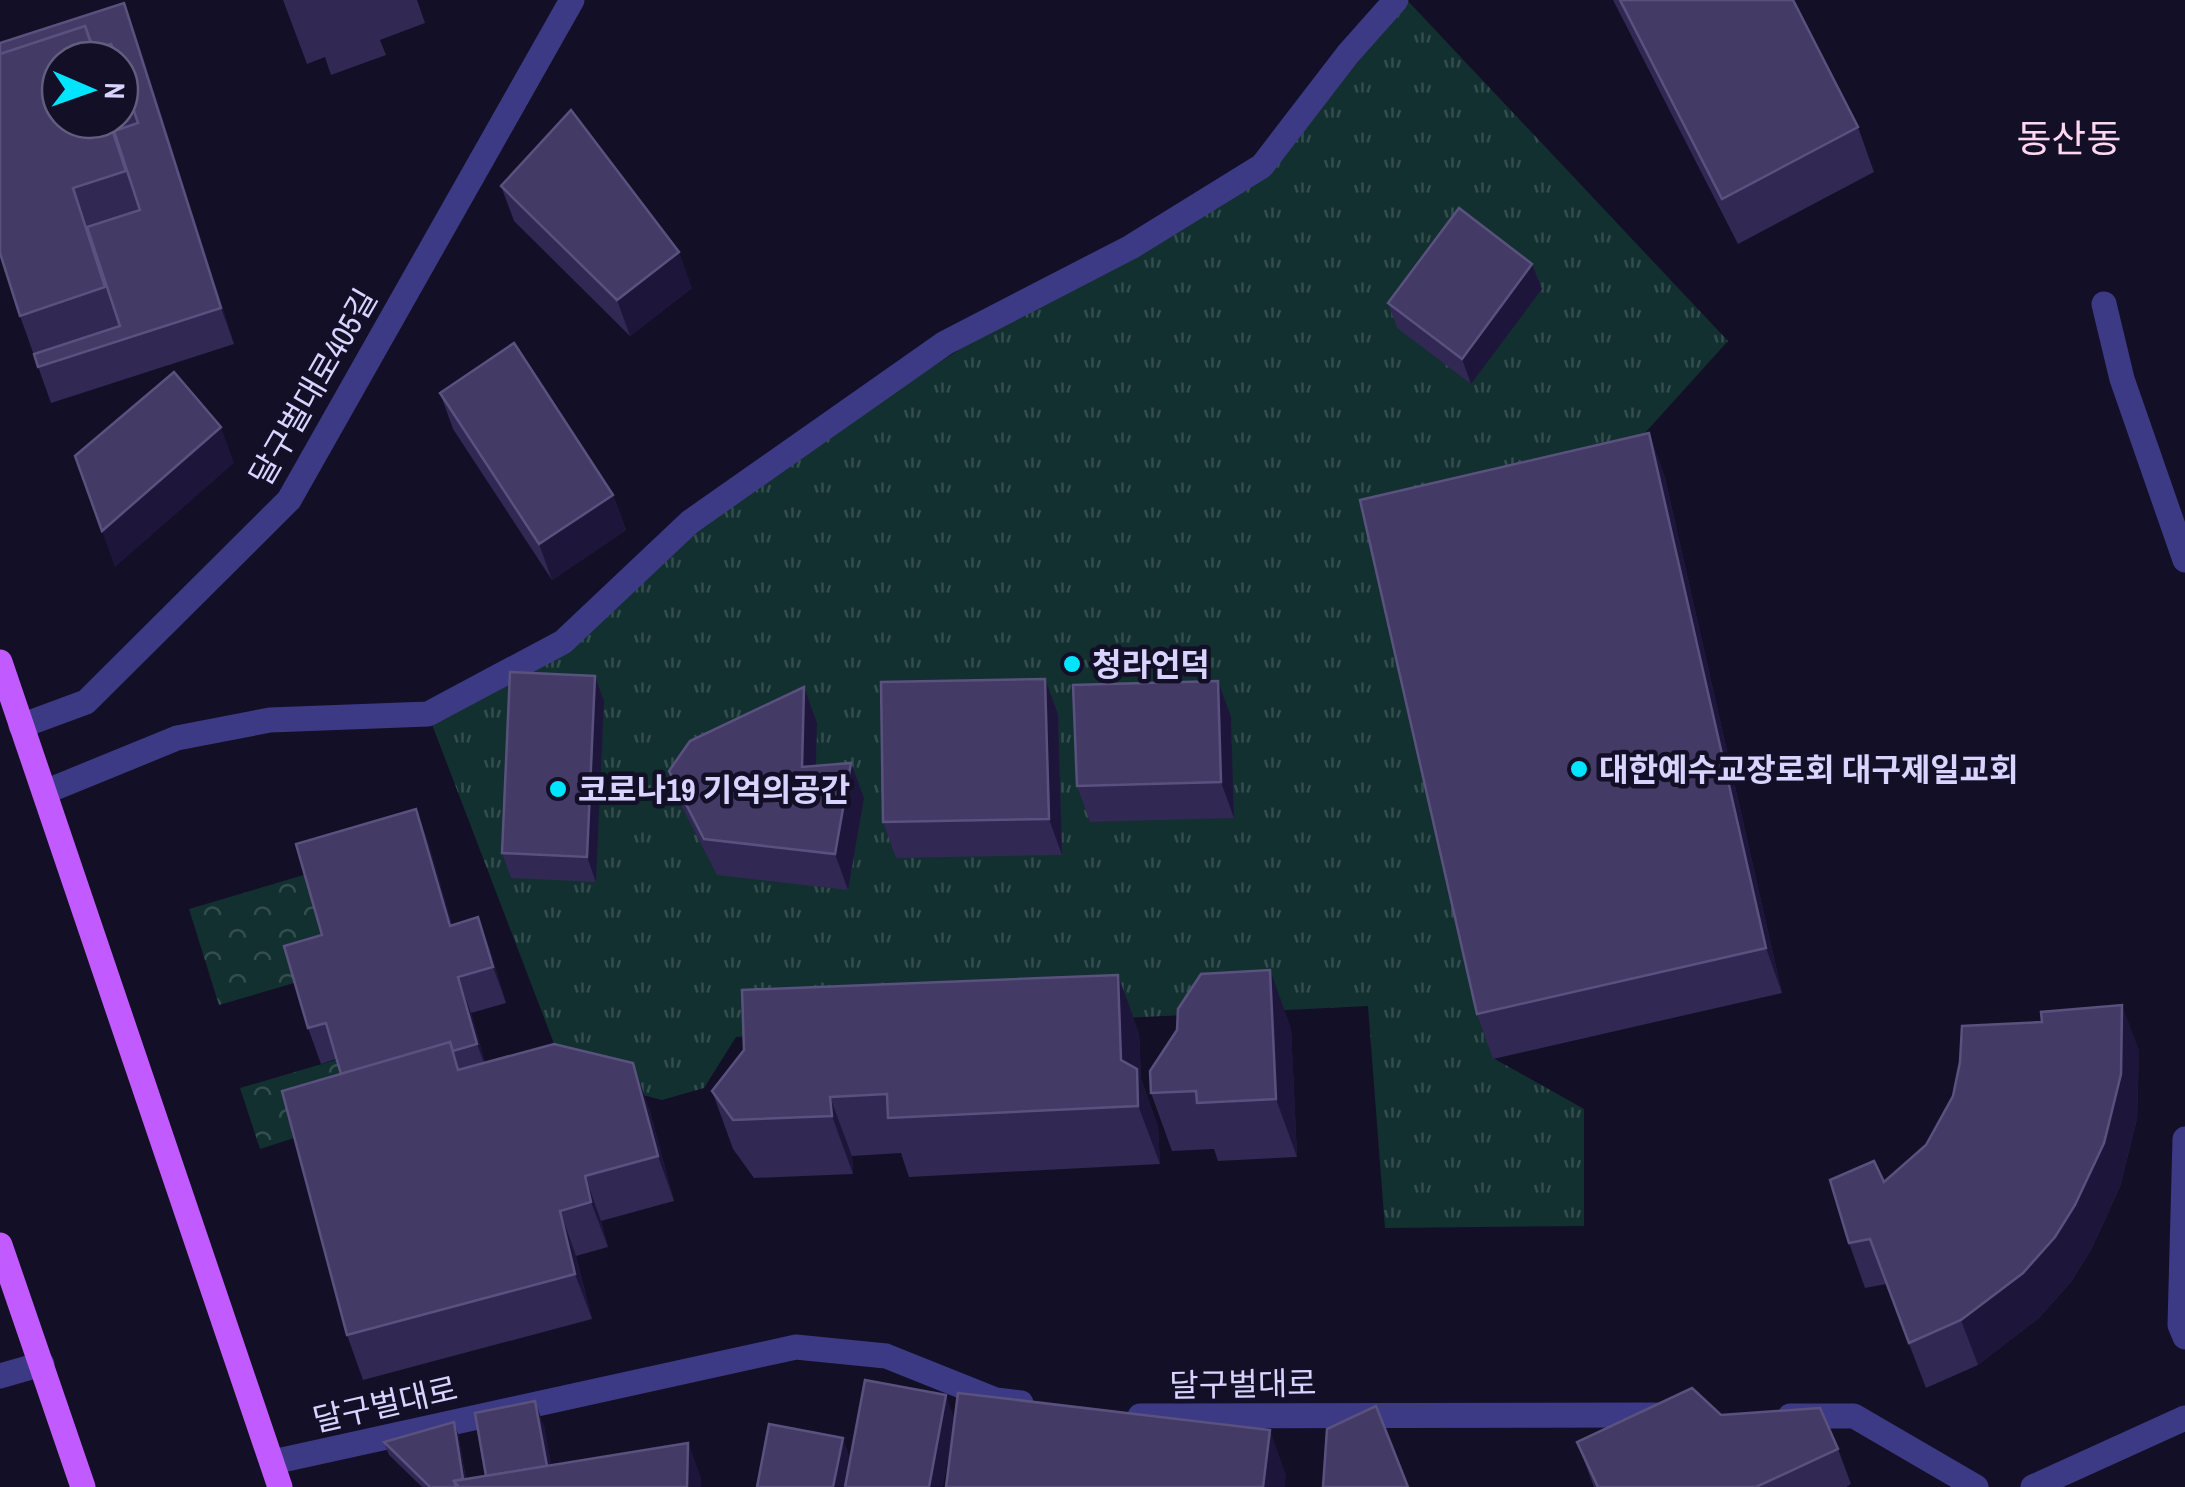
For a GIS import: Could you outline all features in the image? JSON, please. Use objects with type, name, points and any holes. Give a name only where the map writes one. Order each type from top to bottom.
[{"type":"main road","name":"달구벌대로","points":[[0,662],[276,1475]]},
{"type":"main road","points":[[0,1244],[83,1487]]},
{"type":"street","name":"달구벌대로405길","points":[[21,726],[86,702],[290,500],[572,0]]},
{"type":"street","points":[[45,792],[177,738],[270,720],[428,714],[563,642],[690,522],[945,343],[1132,247],[1262,166],[1348,54],[1396,0]]},
{"type":"street","points":[[2104,304],[2122,379],[2185,560]]},
{"type":"street","points":[[2185,1138],[2180,1325],[2185,1337]]},
{"type":"street","name":"달구벌대로","points":[[276,1475],[796,1348],[886,1356],[996,1400],[1051,1406]]},
{"type":"street","points":[[0,1376],[42,1364]]},
{"type":"street","name":"달구벌대로","points":[[1124,1414],[1160,1419],[1372,1414],[1696,1416]]},
{"type":"street","points":[[1755,1416],[1854,1416],[1976,1487]]},
{"type":"street","points":[[2032,1487],[2185,1418]]},
{"type":"green space","points":[[1407,0],[1728,341],[1588,496],[1376,545],[1493,1058],[1584,1109],[1584,1226],[1385,1228],[1368,1006],[736,1037],[704,1088],[662,1100],[566,1075],[428,714],[563,642],[690,522],[957,351],[1262,166]]},
{"type":"green space","points":[[307,874],[335,971],[219,1005],[189,909]]},
{"type":"green space","points":[[339,1059],[356,1118],[260,1149],[240,1088]]},
{"type":"building","points":[[1620,0],[1793,0],[1858,127],[1722,199]]},
{"type":"building","points":[[124,3],[136,40],[90,40],[85,26],[0,54],[0,43]]},
{"type":"building","points":[[85,26],[90,40],[42,40]]},
{"type":"building","points":[[40,41],[40,140],[116,140],[126,171],[73,188],[105,287],[20,316],[0,253],[0,54]]},
{"type":"building","points":[[140,53],[221,308],[38,367],[34,354],[120,326],[87,227],[140,210],[117,140],[140,140]]},
{"type":"building","points":[[571,110],[679,252],[617,300],[501,186]]},
{"type":"building","points":[[1459,208],[1532,264],[1462,359],[1388,303]]},
{"type":"building","points":[[514,343],[613,495],[539,544],[440,393]]},
{"type":"building","points":[[174,372],[221,427],[102,531],[75,456]]},
{"type":"building","name":"대한예수교장로회 대구제일교회","points":[[1649,433],[1766,948],[1477,1014],[1360,500]]},
{"type":"building","name":"코로나19 기억의공간","points":[[510,672],[595,676],[587,857],[502,853]]},
{"type":"building","points":[[1045,679],[1049,819],[883,822],[881,682]]},
{"type":"building","points":[[1218,681],[1221,782],[1077,786],[1073,685]]},
{"type":"building","points":[[804,687],[802,767],[851,763],[835,854],[704,839],[669,771],[690,741]]},
{"type":"building","points":[[416,809],[450,926],[478,917],[493,967],[458,977],[477,1044],[453,1051],[450,1042],[341,1074],[326,1023],[308,1028],[284,946],[322,935],[296,844]]},
{"type":"building","points":[[1270,970],[1276,1099],[1197,1103],[1196,1091],[1151,1093],[1150,1071],[1177,1030],[1178,1009],[1201,974]]},
{"type":"building","points":[[1118,975],[1121,1060],[1137,1069],[1138,1106],[888,1118],[887,1094],[830,1097],[832,1116],[733,1120],[712,1091],[744,1050],[742,990]]},
{"type":"building","points":[[2122,1005],[2121,1074],[2104,1143],[2055,1237],[2023,1273],[1961,1320],[1909,1343],[1870,1239],[1849,1243],[1830,1180],[1874,1161],[1884,1182],[1926,1145],[1953,1096],[1962,1026],[2042,1022],[2041,1012]]},
{"type":"building","points":[[450,1042],[458,1070],[554,1044],[633,1063],[658,1156],[585,1176],[591,1202],[560,1211],[575,1274],[347,1335],[282,1091]]},
{"type":"building","points":[[865,1380],[946,1395],[929,1487],[845,1487]]},
{"type":"building","points":[[1692,1388],[1721,1415],[1820,1408],[1838,1449],[1756,1487],[1598,1487],[1577,1442]]},
{"type":"building","points":[[958,1393],[1270,1430],[1263,1487],[946,1487]]},
{"type":"building","points":[[535,1401],[547,1466],[486,1476],[475,1413]]},
{"type":"building","points":[[1376,1406],[1408,1487],[1323,1487],[1327,1429]]},
{"type":"building","points":[[454,1422],[463,1479],[454,1481],[456,1487],[430,1487],[384,1442]]},
{"type":"building","points":[[769,1424],[843,1438],[833,1487],[757,1487]]},
{"type":"building","points":[[688,1443],[687,1487],[459,1487],[454,1481]]},
{"type":"place","name":"청라언덕","points":[[1072,664]]},
{"type":"place","name":"대한예수교장로회 대구제일교회","points":[[1579,769]]},
{"type":"place","name":"코로나19 기억의공간","points":[[558,789]]},
{"type":"district","name":"동산동","points":[[2069,138]]}]
